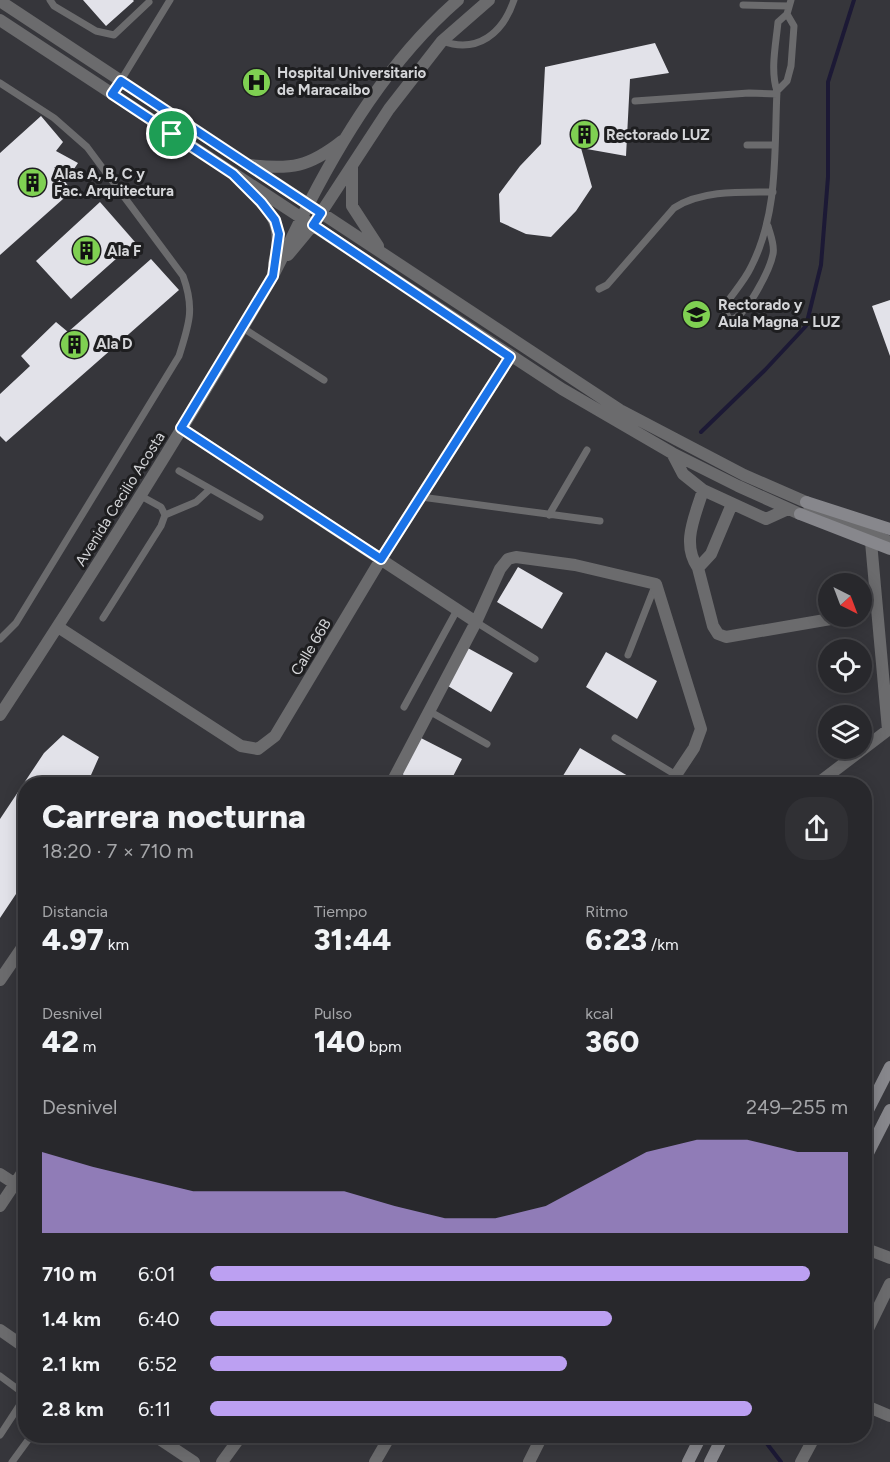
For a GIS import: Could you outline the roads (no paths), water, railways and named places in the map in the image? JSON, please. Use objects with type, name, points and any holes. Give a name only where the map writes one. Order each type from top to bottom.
[{"type":"street","name":"Avenida Cecilio Acosta","points":[[0,715],[141,496],[243,328],[276,271],[308,206],[375,91],[407,50],[458,0]]},
{"type":"street","name":"Avenida Cecilio Acosta","points":[[276,271],[313,225],[389,109],[442,41],[489,0]]},
{"type":"street","points":[[1,1],[620,410],[744,475],[806,502],[890,529]]},
{"type":"street","points":[[0,20],[510,357],[672,453],[788,509],[890,549]]},
{"type":"street","points":[[248,165],[278,168],[298,166],[325,155],[348,136]]},
{"type":"street","points":[[352,163],[352,207],[384,254]]},
{"type":"street","points":[[233,174],[275,220],[279,234],[276,271]]},
{"type":"street","name":"Calle 66B","points":[[58,627],[241,746],[258,749],[275,736],[381,559],[510,357]]},
{"type":"street","points":[[181,428],[476,622]]},
{"type":"street","points":[[672,453],[683,474],[703,490],[766,519],[788,509]]},
{"type":"street","points":[[703,490],[687,544],[691,559],[698,568],[713,626],[718,634],[726,637],[818,621]]},
{"type":"street","points":[[806,502],[824,516],[890,542]]},
{"type":"street","points":[[698,568],[711,554],[732,504]]},
{"type":"street","points":[[800,514],[824,516]]},
{"type":"street","points":[[827,777],[889,732],[885,646],[871,542]]},
{"type":"street","points":[[395,777],[476,622],[500,569],[508,560],[516,557],[575,566],[656,584],[701,729],[694,748],[675,777]]},
{"type":"street","points":[[0,980],[18,954]]},
{"type":"street","points":[[872,1103],[890,1068]]},
{"type":"street","points":[[872,1145],[890,1110]]},
{"type":"street","points":[[0,1174],[18,1186]]},
{"type":"street","points":[[0,1206],[18,1179]]},
{"type":"street","points":[[872,1251],[890,1258]]},
{"type":"street","points":[[872,1321],[890,1284]]},
{"type":"street","points":[[0,1330],[18,1342]]},
{"type":"street","points":[[872,1408],[890,1416]]},
{"type":"street","points":[[166,1443],[194,1462]]},
{"type":"street","points":[[222,1462],[236,1443]]},
{"type":"street","points":[[375,1462],[386,1443]]},
{"type":"street","points":[[529,1462],[538,1443]]},
{"type":"street","points":[[688,1462],[698,1443]]},
{"type":"street","points":[[710,1462],[720,1443]]},
{"type":"street","points":[[801,1462],[811,1443]]},
{"type":"lane","points":[[50,0],[54,6],[96,31],[114,34],[148,1],[161,13]]},
{"type":"lane","points":[[112,94],[170,0]]},
{"type":"lane","points":[[442,41],[469,45],[487,39],[500,29],[514,0]]},
{"type":"lane","points":[[743,5],[789,7]]},
{"type":"lane","points":[[777,93],[787,81],[791,66],[794,26],[789,7]]},
{"type":"lane","points":[[768,226],[774,250],[769,270],[738,315],[730,320],[723,308],[751,268],[768,226],[773,192],[777,93],[773,80],[777,31],[778,22],[789,7]]},
{"type":"lane","points":[[0,83],[54,118],[87,147],[183,276],[190,296],[192,316],[179,356],[16,623],[0,639]]},
{"type":"lane","points":[[635,101],[777,93]]},
{"type":"lane","points":[[747,145],[775,145]]},
{"type":"lane","points":[[599,290],[607,285],[674,208],[683,202],[718,195],[773,192]]},
{"type":"lane","points":[[243,328],[324,380]]},
{"type":"lane","points":[[549,515],[587,450]]},
{"type":"lane","points":[[179,471],[260,517]]},
{"type":"lane","points":[[165,515],[196,502],[209,490]]},
{"type":"lane","points":[[103,618],[161,526],[165,515],[161,507],[141,496]]},
{"type":"lane","points":[[421,497],[600,521]]},
{"type":"lane","points":[[628,655],[656,584]]},
{"type":"lane","points":[[404,707],[457,610]]},
{"type":"lane","points":[[476,622],[535,659]]},
{"type":"lane","points":[[429,711],[487,744]]},
{"type":"lane","points":[[615,738],[669,777]]},
{"type":"lane","points":[[0,1376],[18,1389]]},
{"type":"lane","points":[[0,1435],[18,1408]]},
{"type":"lane","points":[[12,1462],[26,1443]]},
{"type":"waterway","points":[[701,432],[765,370],[806,326],[821,265],[828,177],[828,82],[854,0]]},
{"type":"waterway","points":[[766,1443],[781,1462]]},
{"type":"place","name":"Hospital Universitario de Maracaibo","points":[[256,82]]},
{"type":"place","name":"Rectorado LUZ","points":[[585,135]]},
{"type":"place","name":"Alas A, B, C y Fac. Arquitectura","points":[[33,183]]},
{"type":"place","name":"Ala F","points":[[86,251]]},
{"type":"place","name":"Rectorado y Aula Magna - LUZ","points":[[697,314]]},
{"type":"place","name":"Ala D","points":[[75,344]]}]
